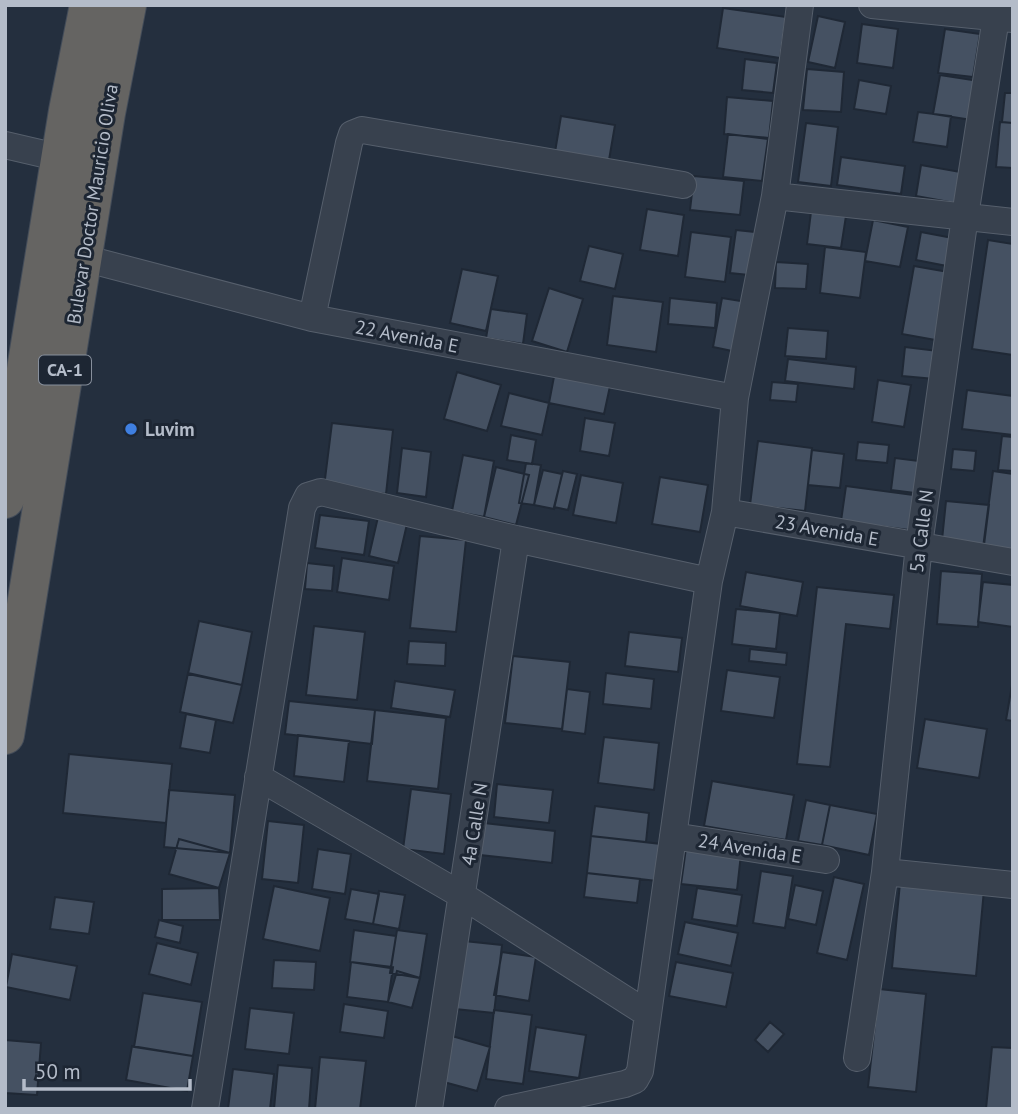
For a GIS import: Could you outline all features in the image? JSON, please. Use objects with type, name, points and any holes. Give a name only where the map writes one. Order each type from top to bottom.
[{"type":"highway","name":"Bulevar Doctor Mauricio Oliva","points":[[5,499],[89,5]]},
{"type":"highway","name":"Bulevar Doctor Mauricio Oliva","points":[[5,735],[106,113],[127,5]]},
{"type":"street","points":[[508,1109],[635,1080],[640,1071],[709,581],[725,512],[735,398],[775,196],[800,5]]},
{"type":"street","points":[[872,5],[1002,14]]},
{"type":"street","name":"5a Calle N","points":[[857,1058],[885,872],[919,545],[965,216],[1002,14]]},
{"type":"street","points":[[312,318],[349,143],[352,134],[362,130],[683,185]]},
{"type":"street","points":[[5,145],[61,158]]},
{"type":"street","points":[[775,196],[1013,222]]},
{"type":"street","name":"22 Avenida E","points":[[83,258],[312,318],[735,398]]},
{"type":"street","points":[[205,1109],[302,508],[308,496],[321,492],[516,539],[709,581]]},
{"type":"street","name":"23 Avenida E","points":[[725,512],[1013,562]]},
{"type":"street","name":"4a Calle N","points":[[429,1109],[516,539]]},
{"type":"street","points":[[258,777],[463,896],[648,1014]]},
{"type":"street","name":"24 Avenida E","points":[[673,835],[826,860]]},
{"type":"street","points":[[885,872],[1013,884]]},
{"type":"building","points":[[723,8],[786,17],[780,58],[717,48]]},
{"type":"building","points":[[818,16],[845,22],[835,68],[808,62]]},
{"type":"building","points":[[862,24],[898,29],[893,68],[857,63]]},
{"type":"building","points":[[945,29],[980,34],[973,77],[938,73]]},
{"type":"building","points":[[745,59],[777,63],[773,93],[742,90]]},
{"type":"building","points":[[807,69],[844,72],[841,112],[803,110]]},
{"type":"building","points":[[940,75],[979,81],[972,120],[933,114]]},
{"type":"building","points":[[859,80],[891,86],[886,114],[854,109]]},
{"type":"building","points":[[1005,93],[1013,93],[1013,123],[1002,122]]},
{"type":"building","points":[[727,97],[773,101],[769,138],[724,134]]},
{"type":"building","points":[[918,112],[951,116],[947,147],[913,142]]},
{"type":"building","points":[[561,116],[615,125],[608,166],[554,158]]},
{"type":"building","points":[[1000,122],[1013,123],[1013,168],[996,167]]},
{"type":"building","points":[[806,123],[838,127],[831,186],[798,182]]},
{"type":"building","points":[[728,134],[768,139],[762,181],[723,177]]},
{"type":"building","points":[[841,157],[905,166],[901,194],[837,185]]},
{"type":"building","points":[[921,165],[966,173],[960,204],[916,196]]},
{"type":"building","points":[[694,176],[744,181],[740,215],[690,210]]},
{"type":"building","points":[[647,209],[684,215],[678,256],[640,250]]},
{"type":"building","points":[[811,212],[846,216],[841,248],[807,244]]},
{"type":"building","points":[[873,220],[908,227],[900,267],[865,261]]},
{"type":"building","points":[[736,230],[755,232],[749,275],[730,273]]},
{"type":"building","points":[[691,232],[731,237],[725,282],[685,277]]},
{"type":"building","points":[[921,232],[958,239],[952,267],[916,260]]},
{"type":"building","points":[[988,240],[1013,244],[1013,355],[972,349]]},
{"type":"building","points":[[589,246],[623,254],[615,289],[580,281]]},
{"type":"building","points":[[825,247],[866,252],[860,298],[820,293]]},
{"type":"building","points":[[776,262],[808,264],[806,289],[775,288]]},
{"type":"building","points":[[914,266],[954,273],[941,341],[902,334]]},
{"type":"building","points":[[462,269],[498,276],[486,331],[450,323]]},
{"type":"building","points":[[549,288],[583,299],[567,352],[532,341]]},
{"type":"building","points":[[613,296],[663,302],[656,352],[607,345]]},
{"type":"building","points":[[670,298],[717,303],[715,328],[668,324]]},
{"type":"building","points":[[722,298],[747,302],[737,352],[713,347]]},
{"type":"building","points":[[491,309],[527,314],[523,344],[486,338]]},
{"type":"building","points":[[788,328],[828,331],[826,359],[785,356]]},
{"type":"building","points":[[905,347],[938,351],[935,379],[902,376]]},
{"type":"building","points":[[788,359],[856,367],[854,389],[785,381]]},
{"type":"building","points":[[556,366],[612,377],[604,414],[549,403]]},
{"type":"building","points":[[457,372],[501,385],[487,431],[444,419]]},
{"type":"building","points":[[878,380],[911,385],[904,427],[872,422]]},
{"type":"building","points":[[772,382],[798,384],[796,402],[770,400]]},
{"type":"building","points":[[967,390],[1013,396],[1013,435],[962,429]]},
{"type":"building","points":[[509,393],[549,403],[542,435],[501,426]]},
{"type":"building","points":[[585,418],[615,423],[609,456],[580,451]]},
{"type":"building","points":[[332,423],[393,430],[386,494],[324,487]]},
{"type":"building","points":[[511,435],[536,440],[532,464],[507,460]]},
{"type":"building","points":[[1002,436],[1013,437],[1013,471],[998,470]]},
{"type":"building","points":[[758,441],[812,448],[805,511],[750,505]]},
{"type":"building","points":[[858,442],[889,445],[887,463],[856,460]]},
{"type":"building","points":[[402,448],[431,452],[426,497],[397,493]]},
{"type":"building","points":[[953,449],[976,451],[974,471],[951,469]]},
{"type":"building","points":[[812,450],[844,454],[840,488],[808,485]]},
{"type":"building","points":[[463,455],[494,461],[484,517],[452,511]]},
{"type":"building","points":[[895,458],[927,462],[923,494],[891,490]]},
{"type":"building","points":[[526,463],[541,465],[534,505],[519,503]]},
{"type":"building","points":[[496,467],[529,475],[516,525],[484,517]]},
{"type":"building","points":[[543,470],[562,474],[554,509],[534,505]]},
{"type":"building","points":[[563,471],[577,474],[568,510],[554,507]]},
{"type":"building","points":[[993,471],[1013,474],[1013,552],[983,548]]},
{"type":"building","points":[[581,475],[623,483],[616,523],[573,515]]},
{"type":"building","points":[[660,477],[708,485],[700,532],[652,524]]},
{"type":"building","points":[[846,486],[921,496],[916,531],[841,521]]},
{"type":"building","points":[[946,501],[989,505],[984,545],[942,540]]},
{"type":"building","points":[[320,515],[369,521],[364,555],[315,548]]},
{"type":"building","points":[[378,517],[407,524],[398,563],[369,556]]},
{"type":"building","points":[[420,536],[466,540],[456,632],[410,628]]},
{"type":"building","points":[[342,558],[394,566],[389,600],[337,592]]},
{"type":"building","points":[[307,563],[334,566],[332,591],[305,589]]},
{"type":"building","points":[[941,571],[982,574],[978,627],[937,624]]},
{"type":"building","points":[[746,572],[803,582],[797,616],[740,606]]},
{"type":"building","points":[[983,582],[1013,585],[1013,627],[978,622]]},
{"type":"building","points":[[817,587],[894,595],[890,629],[846,624],[830,767],[797,764]]},
{"type":"building","points":[[736,609],[780,613],[776,649],[732,644]]},
{"type":"building","points":[[199,621],[252,632],[242,685],[188,674]]},
{"type":"building","points":[[314,626],[365,632],[357,700],[306,695]]},
{"type":"building","points":[[629,632],[682,638],[678,672],[625,666]]},
{"type":"building","points":[[409,641],[446,643],[445,666],[407,664]]},
{"type":"building","points":[[750,649],[787,653],[786,665],[749,661]]},
{"type":"building","points":[[513,656],[570,662],[562,729],[505,723]]},
{"type":"building","points":[[727,670],[780,677],[774,718],[721,711]]},
{"type":"building","points":[[188,673],[242,685],[233,723],[180,712]]},
{"type":"building","points":[[606,673],[654,679],[651,709],[603,704]]},
{"type":"building","points":[[395,681],[455,690],[450,717],[391,708]]},
{"type":"building","points":[[1013,685],[1013,721],[1006,720]]},
{"type":"building","points":[[567,689],[590,692],[585,734],[562,731]]},
{"type":"building","points":[[289,701],[375,710],[372,744],[285,734]]},
{"type":"building","points":[[375,710],[446,718],[438,789],[367,781]]},
{"type":"building","points":[[186,714],[216,720],[210,753],[180,748]]},
{"type":"building","points":[[925,719],[987,729],[979,778],[917,768]]},
{"type":"building","points":[[298,735],[349,741],[344,782],[294,776]]},
{"type":"building","points":[[604,737],[659,743],[654,790],[598,783]]},
{"type":"building","points":[[69,754],[172,764],[166,823],[63,813]]},
{"type":"building","points":[[712,781],[794,795],[786,840],[704,826]]},
{"type":"building","points":[[497,784],[553,790],[549,823],[494,817]]},
{"type":"building","points":[[411,789],[451,794],[444,854],[403,849]]},
{"type":"building","points":[[169,790],[235,795],[230,853],[164,847]]},
{"type":"building","points":[[806,800],[830,805],[822,845],[798,841]]},
{"type":"building","points":[[830,805],[877,814],[869,855],[822,845]]},
{"type":"building","points":[[595,806],[649,813],[646,842],[591,836]]},
{"type":"building","points":[[268,821],[304,825],[298,883],[262,879]]},
{"type":"building","points":[[484,823],[555,831],[552,863],[480,855]]},
{"type":"building","points":[[591,836],[661,844],[657,881],[587,873]]},
{"type":"building","points":[[179,839],[230,853],[219,888],[169,874]]},
{"type":"building","points":[[686,848],[741,854],[737,890],[681,884]]},
{"type":"building","points":[[318,849],[351,854],[345,894],[312,889]]},
{"type":"building","points":[[761,871],[793,876],[785,928],[753,923]]},
{"type":"building","points":[[587,873],[640,879],[637,903],[584,897]]},
{"type":"building","points":[[834,877],[864,884],[847,960],[817,953]]},
{"type":"building","points":[[900,883],[984,890],[976,976],[892,968]]},
{"type":"building","points":[[795,885],[823,891],[816,925],[788,919]]},
{"type":"building","points":[[274,886],[330,898],[320,951],[263,939]]},
{"type":"building","points":[[219,888],[220,920],[162,920],[162,889]]},
{"type":"building","points":[[697,888],[742,895],[737,926],[692,919]]},
{"type":"building","points":[[351,889],[379,894],[373,924],[345,919]]},
{"type":"building","points":[[379,891],[405,895],[399,929],[373,924]]},
{"type":"building","points":[[55,897],[94,902],[89,934],[50,929]]},
{"type":"building","points":[[159,920],[183,926],[180,943],[155,937]]},
{"type":"building","points":[[685,922],[738,933],[731,966],[678,954]]},
{"type":"building","points":[[354,930],[396,936],[391,968],[350,962]]},
{"type":"building","points":[[397,930],[427,934],[420,978],[390,973]]},
{"type":"building","points":[[464,941],[502,945],[494,1013],[455,1009]]},
{"type":"building","points":[[157,943],[198,953],[191,985],[149,974]]},
{"type":"building","points":[[502,952],[536,957],[529,1001],[494,995]]},
{"type":"building","points":[[12,954],[77,966],[70,1000],[6,987]]},
{"type":"building","points":[[274,960],[316,962],[314,990],[272,988]]},
{"type":"building","points":[[351,962],[393,967],[388,1002],[347,997]]},
{"type":"building","points":[[676,962],[733,973],[726,1007],[669,996]]},
{"type":"building","points":[[397,971],[420,978],[412,1008],[388,1002]]},
{"type":"building","points":[[879,989],[926,994],[916,1092],[868,1087]]},
{"type":"building","points":[[143,993],[202,1002],[193,1056],[134,1047]]},
{"type":"building","points":[[344,1004],[388,1011],[384,1038],[340,1032]]},
{"type":"building","points":[[250,1008],[294,1013],[289,1054],[245,1049]]},
{"type":"building","points":[[494,1010],[532,1015],[523,1084],[486,1079]]},
{"type":"building","points":[[770,1022],[784,1034],[768,1052],[755,1040]]},
{"type":"building","points":[[536,1027],[586,1035],[579,1078],[529,1071]]},
{"type":"building","points":[[452,1036],[490,1047],[477,1091],[440,1081]]},
{"type":"building","points":[[5,1040],[41,1043],[37,1095],[5,1093]]},
{"type":"building","points":[[132,1046],[193,1056],[187,1091],[126,1080]]},
{"type":"building","points":[[992,1047],[1013,1048],[1013,1109],[986,1109]]},
{"type":"building","points":[[320,1057],[366,1061],[360,1109],[315,1109]]},
{"type":"building","points":[[278,1065],[312,1068],[309,1109],[274,1109]]},
{"type":"building","points":[[233,1069],[274,1074],[270,1109],[228,1109]]},
{"type":"place","name":"Luvim","points":[[131,429]]}]
